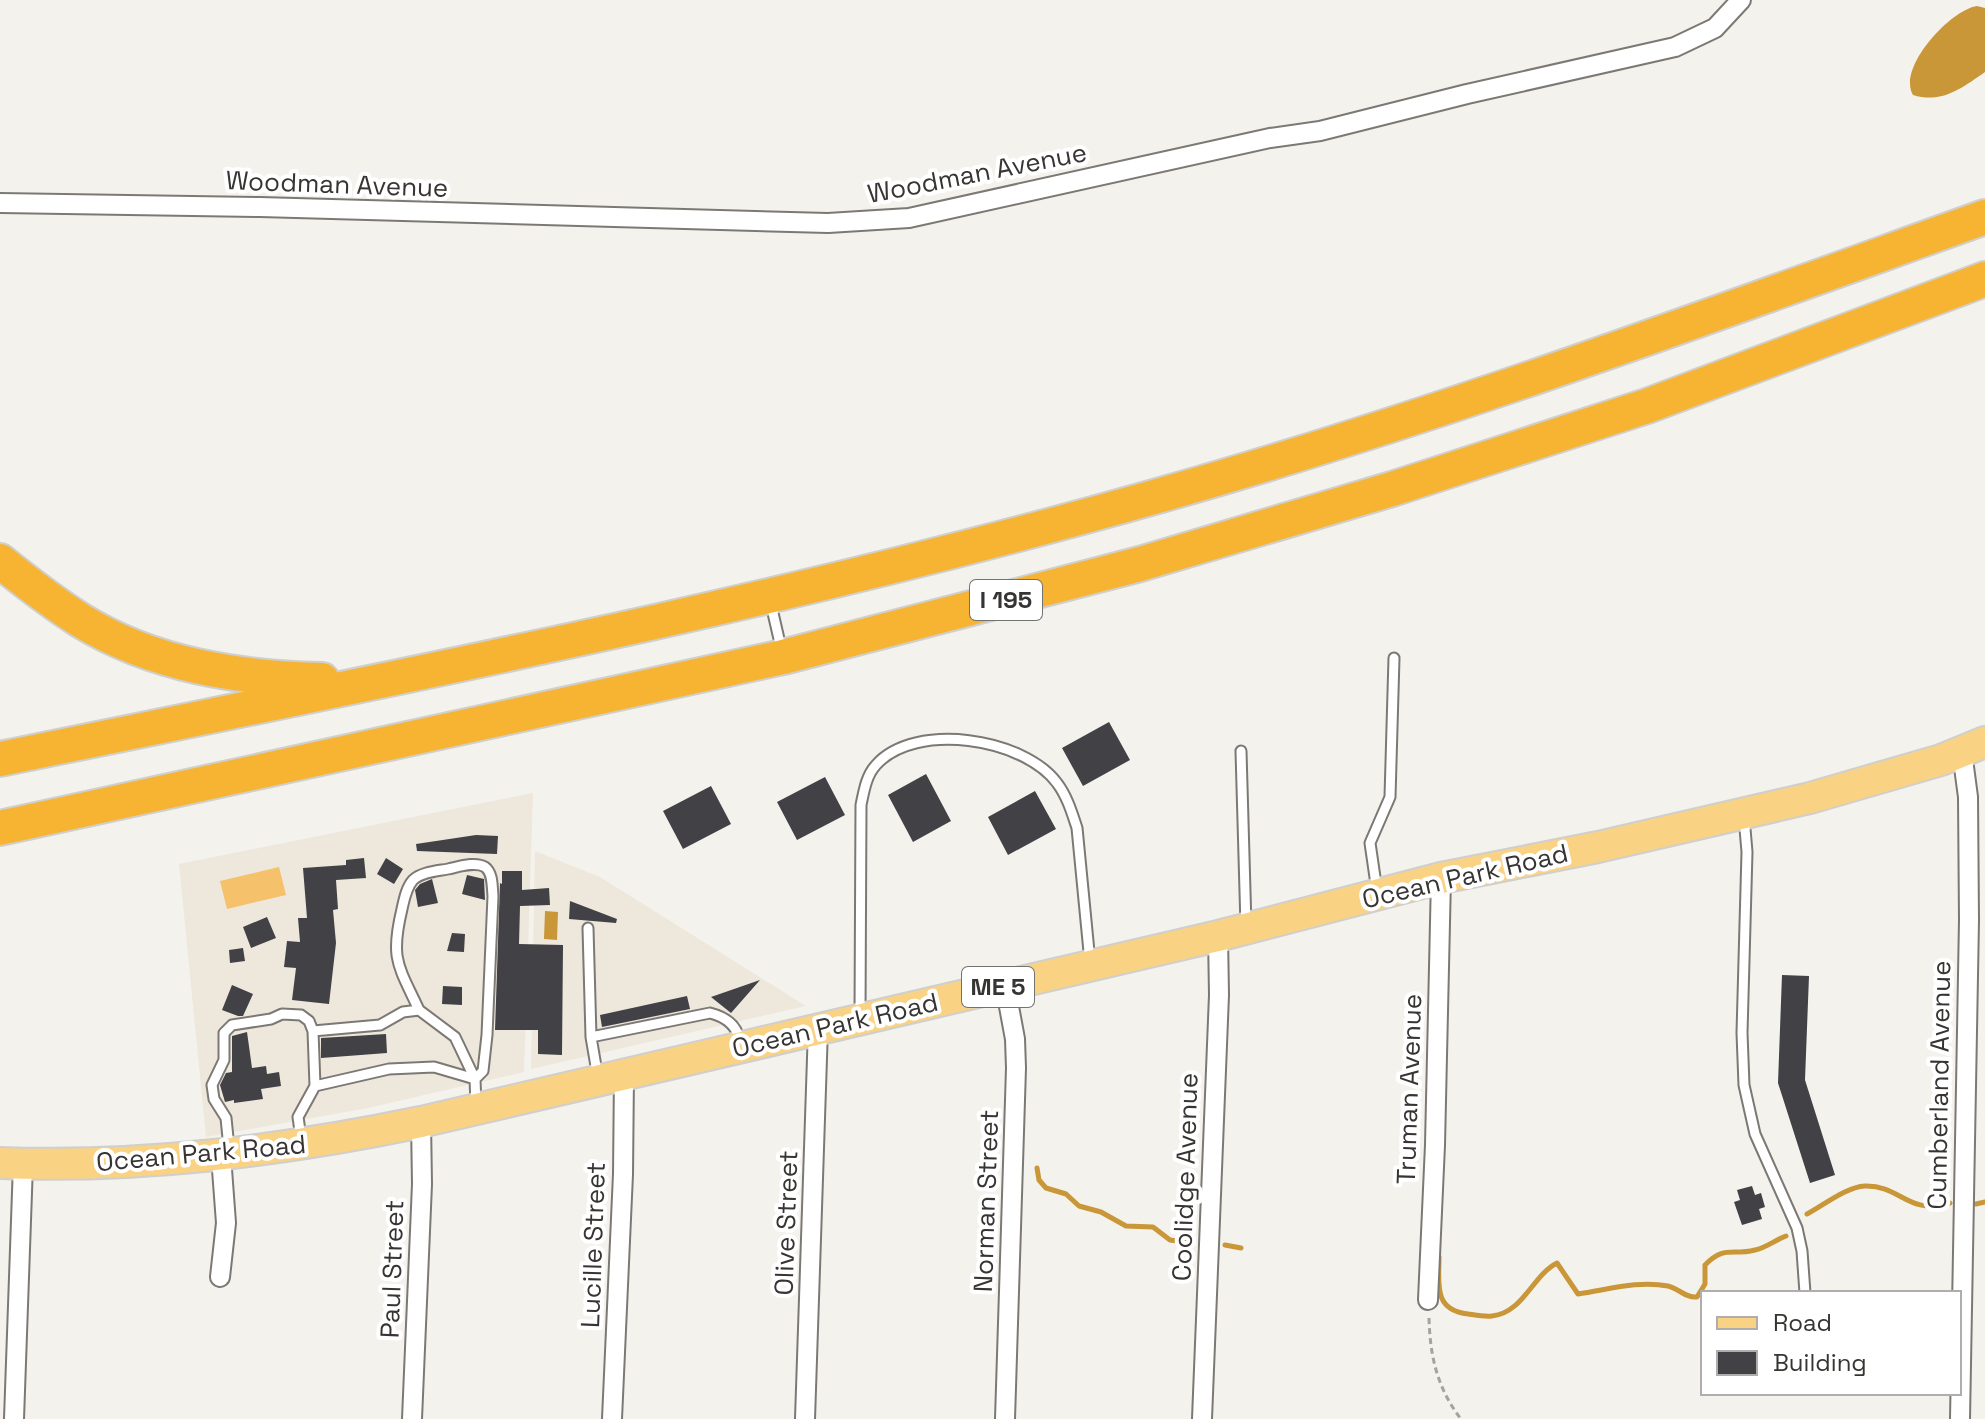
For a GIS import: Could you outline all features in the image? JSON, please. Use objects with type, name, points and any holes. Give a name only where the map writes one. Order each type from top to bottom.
[{"type":"highway","name":"I 195","points":[[0,759],[770,597],[1027,532],[1393,425],[1631,345],[1985,217]]},
{"type":"highway","name":"I 195","points":[[0,828],[783,657],[1140,564],[1392,489],[1647,406],[1985,279]]},
{"type":"highway","points":[[0,561],[49,600],[83,622],[165,658],[240,675],[379,681]]},
{"type":"main road","name":"Ocean Park Road","points":[[12,1163],[126,1163],[226,1155],[301,1145],[421,1122],[476,1094],[611,1077],[741,1047],[1232,933],[1441,878],[1743,814],[1876,780],[1974,747]]},
{"type":"street","name":"Woodman Avenue","points":[[0,203],[828,223],[909,218],[1270,138],[1320,131],[1675,47],[1715,28],[1741,0]]},
{"type":"street","name":"Cumberland Avenue","points":[[1961,1364],[1969,920],[1968,797],[1974,747]]},
{"type":"street","name":"Truman Avenue","points":[[1428,1300],[1441,878]]},
{"type":"street","name":"Coolidge Avenue","points":[[1202,1419],[1219,995],[1232,933]]},
{"type":"street","name":"Norman Street","points":[[1005,985],[1015,1039],[1016,1068],[1005,1419]]},
{"type":"street","name":"Olive Street","points":[[805,1419],[818,1028]]},
{"type":"street","name":"Lucille Street","points":[[611,1077],[623,1174],[612,1419]]},
{"type":"street","name":"Paul Street","points":[[412,1419],[422,1184],[421,1122]]},
{"type":"street","points":[[220,1277],[226,1223],[226,1155]]},
{"type":"street","points":[[12,1163],[14,1419]]},
{"type":"street","name":"Cumberland Avenue","points":[[1960,1395],[1960,1419]]},
{"type":"lane","points":[[770,597],[783,657]]},
{"type":"lane","points":[[1378,894],[1370,843],[1390,797],[1394,658]]},
{"type":"lane","points":[[860,1019],[861,805],[876,765],[887,755],[916,743],[959,739],[1001,748],[1032,762],[1056,781],[1077,828],[1090,965]]},
{"type":"lane","points":[[1232,933],[1241,751]]},
{"type":"lane","points":[[1743,814],[1747,852],[1742,1033],[1744,1085],[1755,1134],[1797,1228],[1805,1291]]},
{"type":"lane","points":[[461,866],[486,868],[491,876],[493,896],[487,1035],[483,1071],[476,1094],[455,1037],[419,1010],[395,955],[395,940],[406,892],[413,880],[425,873],[461,866]]},
{"type":"lane","points":[[588,928],[591,1037],[611,1077]]},
{"type":"lane","points":[[313,1031],[380,1025],[403,1012],[419,1010]]},
{"type":"lane","points":[[226,1155],[226,1118],[214,1099],[212,1085],[224,1060],[226,1029],[235,1024],[296,1013],[306,1018],[313,1031],[315,1086],[298,1117],[301,1145]]},
{"type":"lane","points":[[591,1037],[710,1013],[736,1027],[741,1047]]},
{"type":"lane","points":[[315,1086],[389,1069],[434,1067],[476,1094]]},
{"type":"path","points":[[1428,1300],[1431,1355],[1438,1382],[1461,1419]]},
{"type":"shaded area","points":[[1977,6],[1985,8],[1985,72],[1960,89],[1942,96],[1913,95],[1910,84],[1912,70],[1929,42],[1953,18]]},
{"type":"shaded area","points":[[533,793],[524,1072],[368,1108],[206,1137],[179,864]]},
{"type":"shaded area","points":[[535,851],[600,877],[806,1006],[531,1069]]},
{"type":"shaded area","points":[[279,867],[286,895],[227,909],[220,881]]},
{"type":"shaded area","points":[[545,911],[558,912],[557,940],[544,939]]},
{"type":"building","points":[[1109,722],[1130,760],[1083,786],[1062,748]]},
{"type":"building","points":[[926,774],[951,821],[913,842],[888,795]]},
{"type":"building","points":[[825,777],[845,815],[797,840],[777,802]]},
{"type":"building","points":[[711,786],[731,824],[683,849],[663,811]]},
{"type":"building","points":[[1035,791],[1056,829],[1008,855],[988,817]]},
{"type":"building","points":[[476,835],[498,836],[497,854],[417,851],[416,844]]},
{"type":"building","points":[[364,858],[366,878],[336,880],[338,909],[333,910],[336,943],[329,1004],[292,1000],[296,968],[284,967],[287,941],[300,942],[298,918],[307,918],[303,868],[346,865],[346,860]]},
{"type":"building","points":[[386,858],[403,869],[394,884],[377,874]]},
{"type":"building","points":[[502,871],[522,871],[522,890],[549,888],[550,905],[520,906],[519,944],[563,945],[562,1055],[538,1054],[538,1030],[495,1030]]},
{"type":"building","points":[[467,875],[484,879],[485,900],[462,894]]},
{"type":"building","points":[[432,879],[438,903],[418,907],[415,890]]},
{"type":"building","points":[[570,901],[617,919],[616,923],[569,919]]},
{"type":"building","points":[[267,917],[276,938],[251,948],[243,927]]},
{"type":"building","points":[[452,933],[465,934],[464,952],[447,951]]},
{"type":"building","points":[[243,948],[245,961],[230,963],[229,950]]},
{"type":"building","points":[[1782,975],[1809,976],[1805,1080],[1835,1175],[1810,1183],[1778,1083]]},
{"type":"building","points":[[760,980],[731,1013],[711,997]]},
{"type":"building","points":[[232,985],[253,994],[243,1016],[222,1010]]},
{"type":"building","points":[[443,986],[462,987],[462,1005],[442,1004]]},
{"type":"building","points":[[687,996],[690,1009],[602,1027],[600,1015]]},
{"type":"building","points":[[247,1032],[252,1068],[266,1066],[267,1074],[279,1072],[281,1086],[261,1089],[263,1099],[225,1102],[220,1085],[226,1073],[232,1072],[232,1036]]},
{"type":"building","points":[[386,1034],[387,1053],[321,1058],[321,1038]]},
{"type":"building","points":[[1752,1186],[1755,1195],[1761,1193],[1765,1207],[1759,1209],[1762,1219],[1742,1225],[1734,1202],[1740,1200],[1737,1190]]},
{"type":"waterway","points":[[1037,1168],[1039,1180],[1046,1188],[1066,1194],[1079,1206],[1101,1212],[1126,1226],[1153,1227],[1170,1240],[1191,1243]]},
{"type":"waterway","points":[[1807,1214],[1843,1193],[1865,1186],[1888,1190],[1924,1206],[1950,1203]]},
{"type":"waterway","points":[[1976,1204],[1985,1202]]},
{"type":"waterway","points":[[1439,1257],[1439,1286],[1443,1301],[1457,1312],[1489,1316],[1512,1308],[1557,1263],[1578,1294],[1657,1284],[1697,1297],[1705,1284],[1705,1265],[1712,1259],[1723,1253],[1759,1249],[1786,1236]]},
{"type":"waterway","points":[[1225,1245],[1241,1248]]}]
